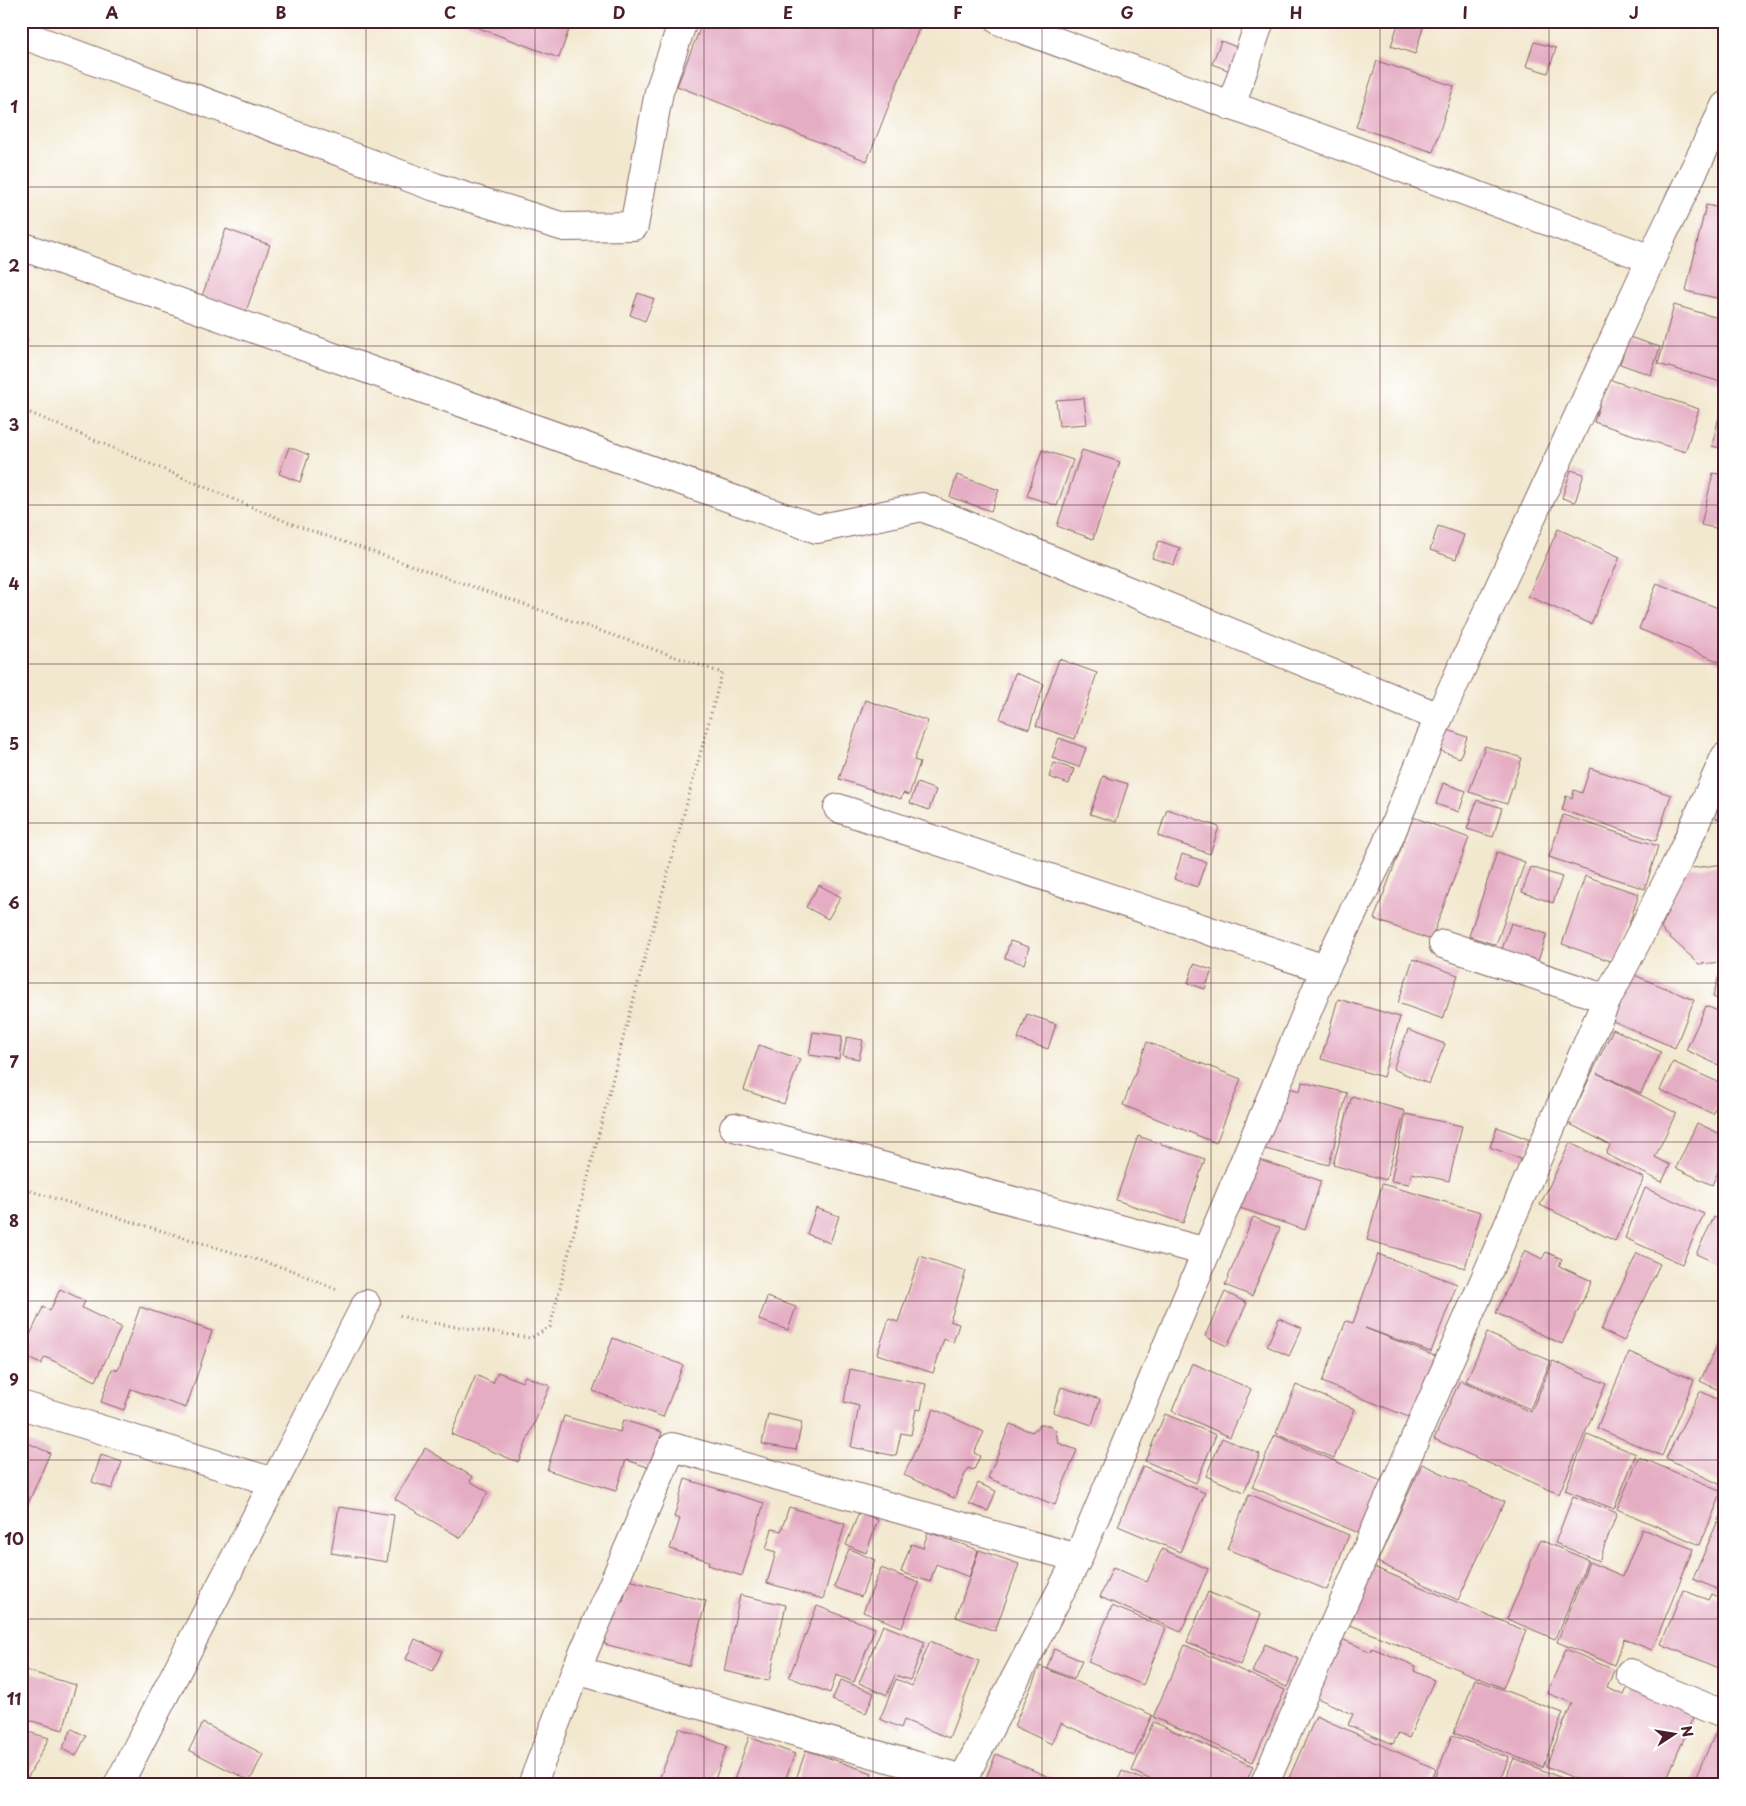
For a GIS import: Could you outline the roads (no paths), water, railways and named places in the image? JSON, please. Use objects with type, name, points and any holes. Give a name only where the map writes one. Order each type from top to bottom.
[{"type":"street","points":[[21,34],[435,187],[564,227],[634,226],[659,92],[683,21]]},
{"type":"street","points":[[1000,21],[1651,259]]},
{"type":"street","points":[[1232,106],[1260,21]]},
{"type":"street","points":[[576,1670],[961,1782],[1078,1558],[1325,969],[1386,848],[1439,717],[1651,259],[1725,106]]},
{"type":"street","points":[[21,246],[817,529],[922,507],[1439,717]]},
{"type":"street","points":[[1264,1785],[1607,999],[1681,855],[1725,758]]},
{"type":"street","points":[[838,808],[1325,969]]},
{"type":"street","points":[[1443,944],[1607,999]]},
{"type":"street","points":[[734,1127],[1206,1252]]},
{"type":"street","points":[[118,1785],[366,1304]]},
{"type":"street","points":[[21,1405],[274,1482]]},
{"type":"street","points":[[532,1785],[576,1670],[672,1447],[1078,1558]]},
{"type":"street","points":[[1630,1674],[1654,1686],[1725,1714]]}]
